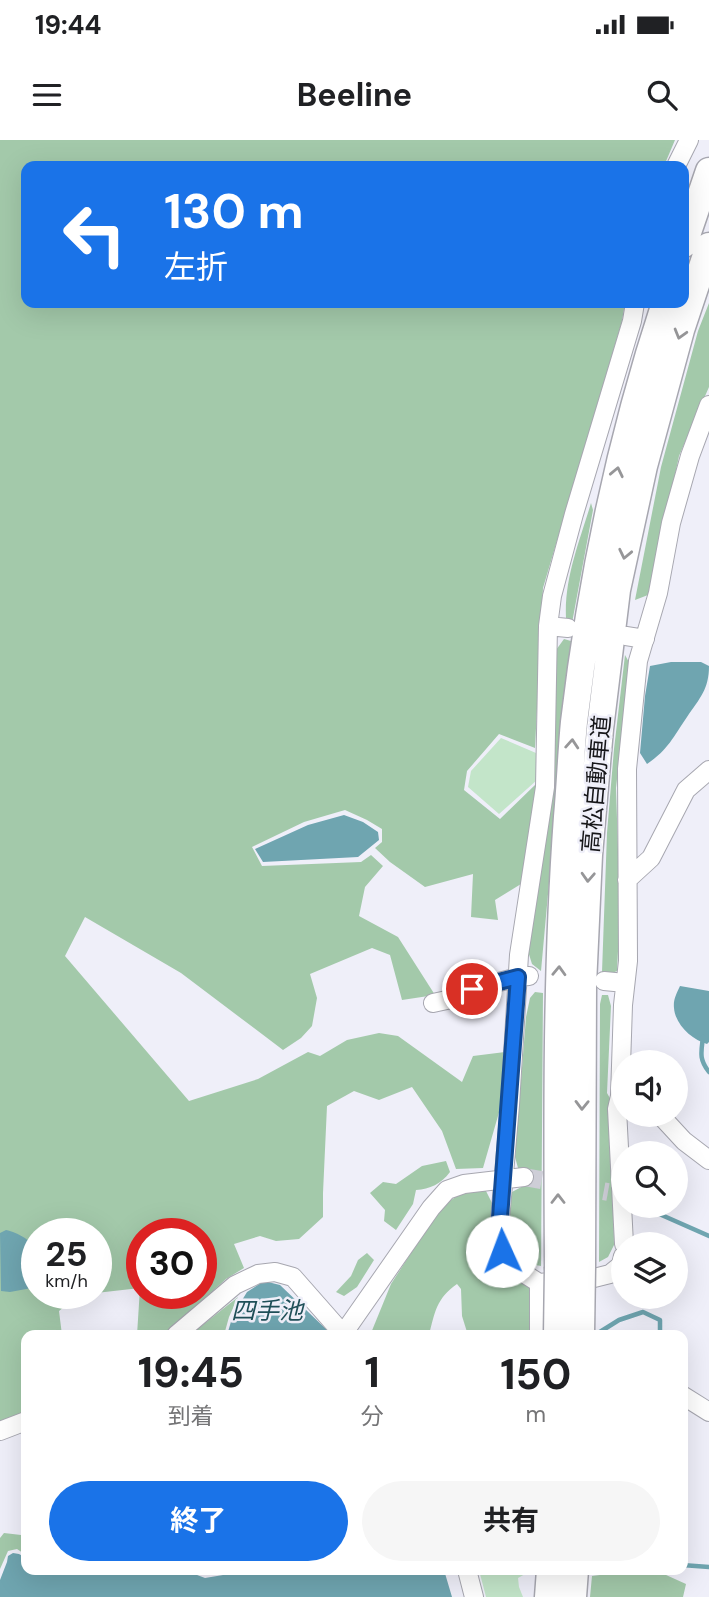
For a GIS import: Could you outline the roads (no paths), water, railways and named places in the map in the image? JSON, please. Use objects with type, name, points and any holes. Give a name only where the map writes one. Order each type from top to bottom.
[{"type":"highway","points":[[689,229],[709,171]]},
{"type":"highway","name":"高松自動車道","points":[[689,306],[709,246]]},
{"type":"highway","name":"高松自動車道","points":[[579,1330],[560,1272],[558,978],[574,723],[594,584],[620,454],[664,308]]},
{"type":"highway","name":"高松自動車道","points":[[557,1330],[583,985],[589,855],[604,691],[617,590],[645,466],[688,308]]},
{"type":"highway","points":[[548,1597],[550,1575]]},
{"type":"highway","points":[[573,1597],[575,1575]]},
{"type":"street","points":[[678,161],[689,140]]},
{"type":"street","points":[[611,1273],[594,1278],[509,1264],[502,1251],[499,1231],[523,976],[519,955],[545,787],[548,626],[552,596],[634,308]]},
{"type":"street","points":[[623,1050],[628,961],[627,769],[638,661],[658,593],[671,523],[690,456],[709,405]]},
{"type":"street","points":[[548,626],[568,628]]},
{"type":"street","points":[[626,636],[645,639]]},
{"type":"street","points":[[627,880],[651,858],[686,790],[709,770]]},
{"type":"street","points":[[433,1003],[456,998],[472,989],[523,976]]},
{"type":"street","points":[[604,981],[625,983]]},
{"type":"street","points":[[671,1127],[709,1160]]},
{"type":"street","points":[[346,1330],[431,1208],[447,1190],[464,1184],[524,1177]]},
{"type":"street","points":[[182,1330],[234,1285],[258,1274],[275,1272],[293,1277],[339,1330]]},
{"type":"street","points":[[541,1330],[560,1272]]},
{"type":"street","points":[[688,1399],[709,1412]]},
{"type":"street","points":[[0,1431],[21,1423]]},
{"type":"street","points":[[468,1575],[474,1597]]},
{"type":"water","points":[[671,662],[701,662],[709,666],[707,681],[700,699],[670,742],[647,764],[640,753],[650,666]]},
{"type":"water","points":[[344,815],[363,822],[378,832],[379,840],[358,857],[263,862],[255,849],[308,825]]},
{"type":"water","points":[[680,986],[709,991],[707,1044],[690,1035],[677,1020],[674,1005]]},
{"type":"water","points":[[6,1230],[21,1236],[21,1290],[1,1291],[0,1233]]},
{"type":"water","name":"四手池","points":[[264,1281],[280,1285],[327,1330],[228,1330],[233,1315],[247,1292]]},
{"type":"water","points":[[13,1553],[21,1555],[21,1575],[197,1575],[205,1578],[223,1575],[445,1575],[452,1597],[0,1597],[0,1580],[8,1556]]},
{"type":"waterway","points":[[703,1037],[702,1056],[709,1072]]},
{"type":"waterway","points":[[668,1218],[709,1236]]},
{"type":"waterway","points":[[603,1330],[619,1320],[643,1312],[660,1320],[660,1330]]},
{"type":"waterway","points":[[688,1565],[709,1567]]},
{"type":"tunnel","points":[[524,1177],[608,1192]]}]
